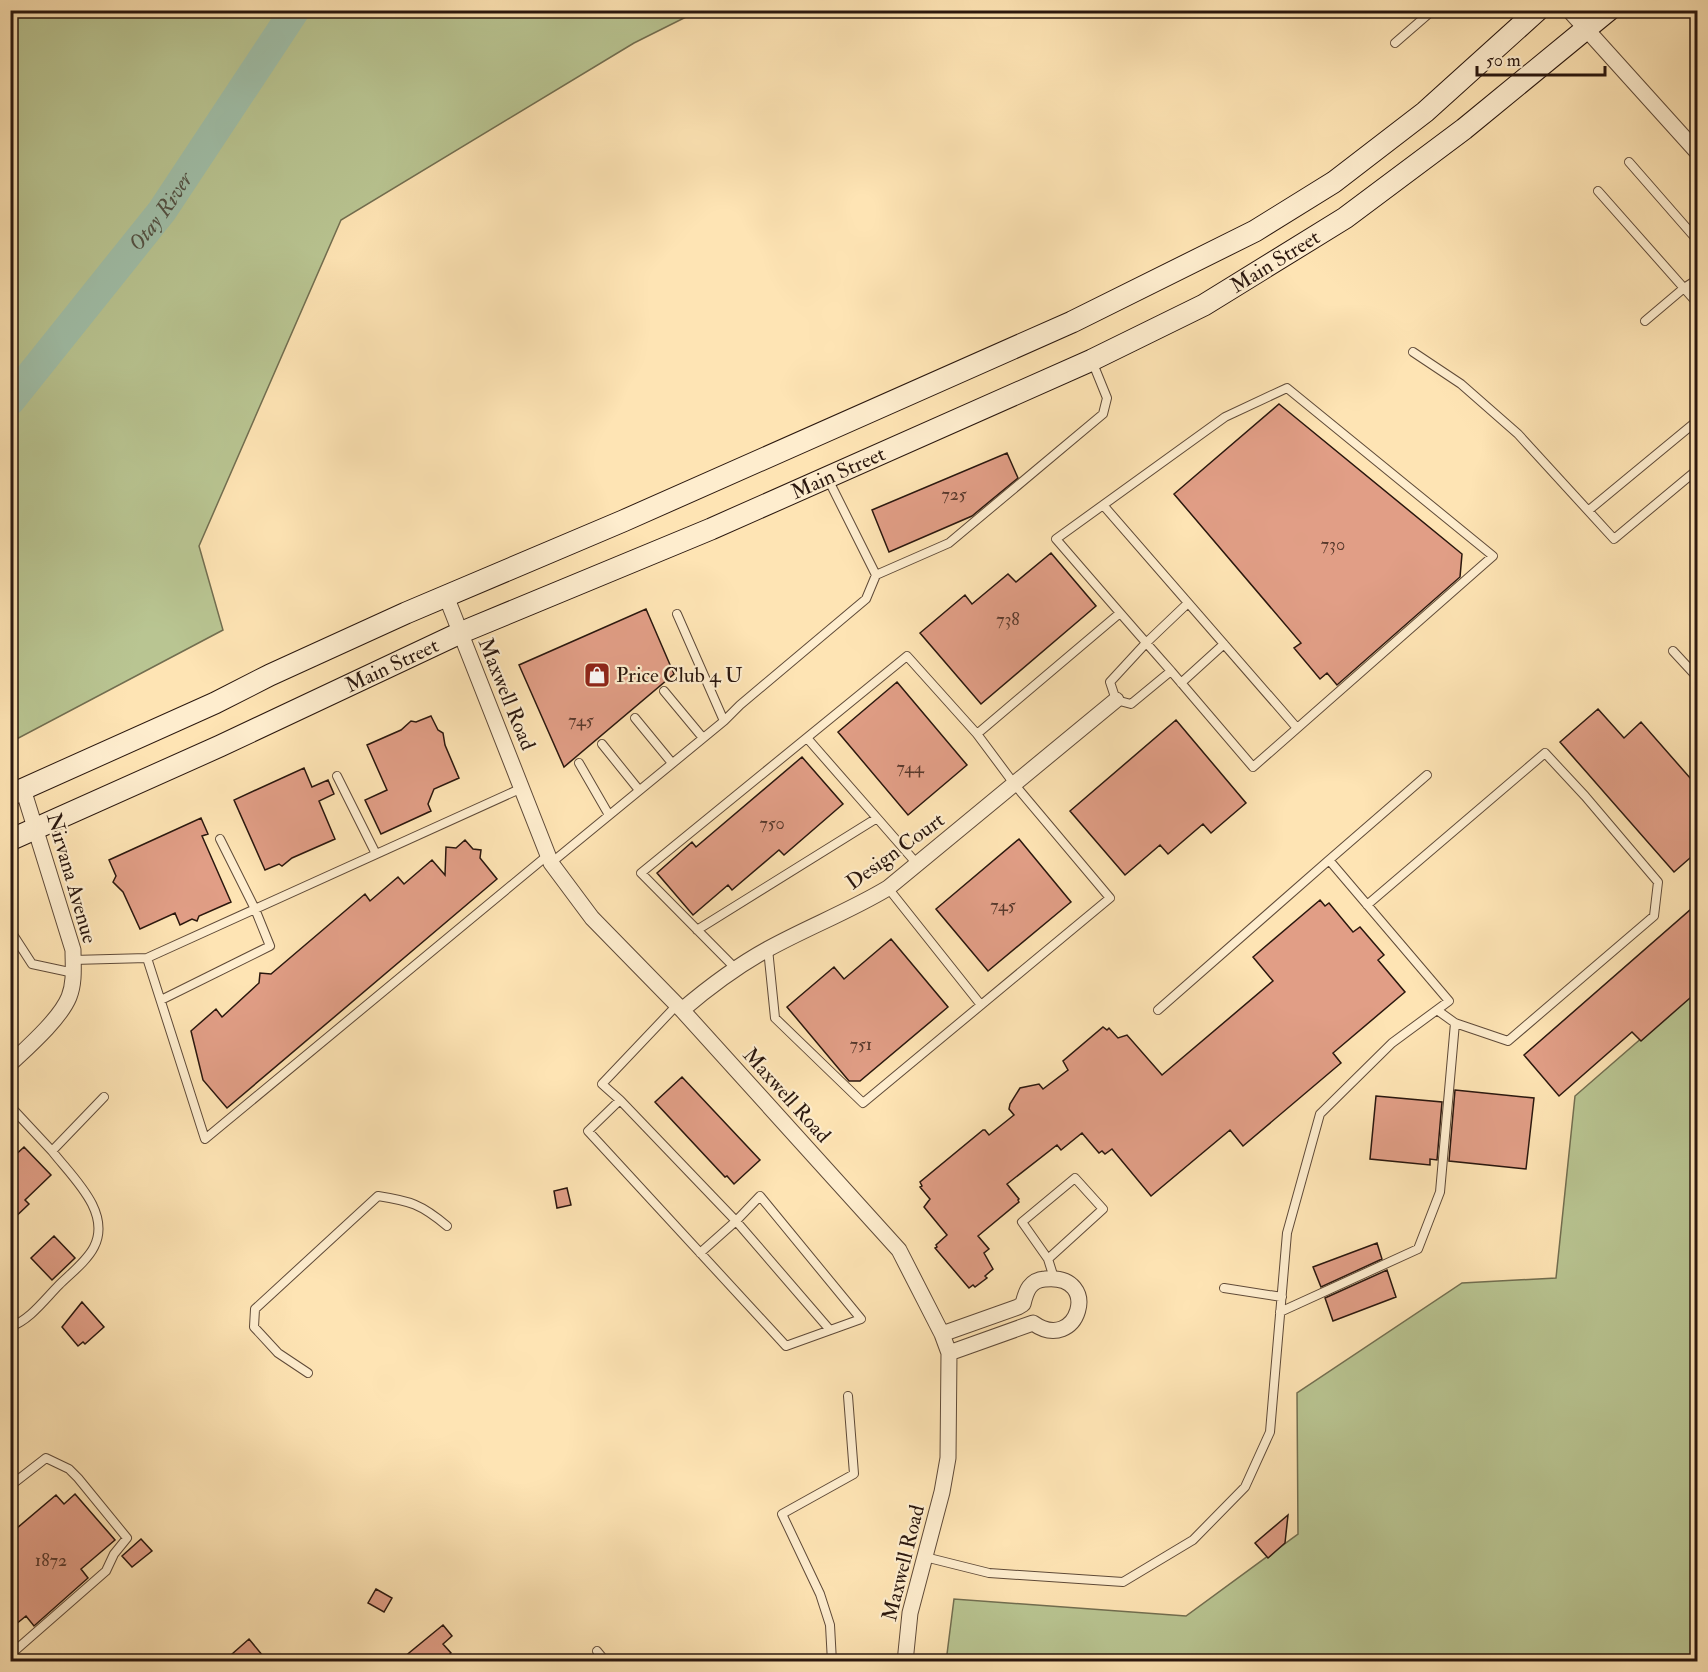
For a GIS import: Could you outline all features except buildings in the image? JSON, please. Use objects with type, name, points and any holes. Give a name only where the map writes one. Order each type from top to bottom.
[{"type":"main road","name":"Main Street","points":[[17,792],[446,596],[623,521],[1072,322],[1255,231],[1334,182],[1425,112],[1539,10]]},
{"type":"main road","name":"Main Street","points":[[10,840],[220,746],[460,633],[711,529],[1092,360],[1204,305],[1345,218],[1464,129],[1587,31],[1609,10]]},
{"type":"street","points":[[1569,10],[1698,153]]},
{"type":"street","name":"Maxwell Road","points":[[446,596],[549,859],[592,918],[679,1008],[900,1250],[942,1334],[949,1353],[948,1458],[942,1492],[910,1613],[905,1662]]},
{"type":"street","name":"Design Court","points":[[679,1008],[768,949],[861,904],[888,888],[1116,700]]},
{"type":"street","name":"Nirvana Avenue","points":[[10,1064],[46,1030],[69,998],[74,967],[73,950],[36,828],[17,792]]},
{"type":"street","points":[[942,1334],[1018,1307],[1023,1304],[1026,1291],[1031,1284],[1039,1279],[1059,1278],[1072,1285],[1078,1295],[1079,1311],[1070,1324],[1055,1330],[1047,1330],[1033,1323],[949,1353]]},
{"type":"lane","points":[[1395,43],[1433,10]]},
{"type":"lane","points":[[1629,162],[1698,240]]},
{"type":"lane","points":[[1598,190],[1698,304]]},
{"type":"lane","points":[[1645,321],[1698,279]]},
{"type":"lane","points":[[1413,352],[1461,384],[1518,434],[1614,539],[1698,469]]},
{"type":"lane","points":[[147,958],[206,1139],[549,859],[609,815],[724,721],[866,599],[876,575],[949,543],[1103,414],[1107,398],[1092,360]]},
{"type":"lane","points":[[1287,388],[1493,556],[1253,767],[1056,539],[1103,505],[1225,417],[1287,388]]},
{"type":"lane","points":[[1589,510],[1698,420]]},
{"type":"lane","points":[[827,477],[876,575]]},
{"type":"lane","points":[[1103,505],[1297,728]]},
{"type":"lane","points":[[1171,671],[1131,704],[1116,700],[1110,682],[1188,603]]},
{"type":"lane","points":[[976,734],[1120,613]]},
{"type":"lane","points":[[677,614],[724,721]]},
{"type":"lane","points":[[1181,683],[1224,644]]},
{"type":"lane","points":[[1673,651],[1698,678]]},
{"type":"lane","points":[[736,969],[641,873],[907,656],[976,734],[1015,785],[1110,898],[863,1103],[775,1018],[768,949]]},
{"type":"lane","points":[[664,692],[703,738]]},
{"type":"lane","points":[[635,717],[672,763]]},
{"type":"lane","points":[[807,738],[918,865]]},
{"type":"lane","points":[[602,744],[639,790]]},
{"type":"lane","points":[[1367,905],[1545,753],[1658,882],[1654,916],[1508,1041],[1455,1023],[1437,1010]]},
{"type":"lane","points":[[579,763],[609,815]]},
{"type":"lane","points":[[1158,1010],[1427,775]]},
{"type":"lane","points":[[337,776],[375,854]]},
{"type":"lane","points":[[10,930],[32,964],[74,967],[147,958],[522,788]]},
{"type":"lane","points":[[697,930],[877,818]]},
{"type":"lane","points":[[161,1000],[270,946],[255,909],[220,839]]},
{"type":"lane","points":[[925,1557],[989,1573],[1124,1582],[1193,1540],[1245,1487],[1270,1432],[1287,1233],[1320,1114],[1392,1043],[1449,1001],[1329,860]]},
{"type":"lane","points":[[888,888],[981,1005]]},
{"type":"lane","points":[[679,1008],[602,1084],[735,1221],[830,1330]]},
{"type":"lane","points":[[1280,1312],[1418,1249],[1440,1192],[1455,1023]]},
{"type":"lane","points":[[52,1151],[104,1097]]},
{"type":"lane","points":[[620,1100],[588,1131],[700,1253],[786,1346],[861,1319],[760,1196],[700,1253]]},
{"type":"lane","points":[[10,1106],[52,1151],[96,1209],[99,1222],[98,1236],[93,1249],[27,1317],[10,1327]]},
{"type":"lane","points":[[1048,1259],[1103,1209],[1074,1178],[1022,1222],[1048,1259],[1054,1278]]},
{"type":"lane","points":[[308,1373],[278,1353],[254,1327],[255,1309],[378,1196],[407,1201],[427,1209],[447,1226]]},
{"type":"lane","points":[[1224,1288],[1282,1297]]},
{"type":"lane","points":[[832,1662],[830,1625],[820,1594],[782,1515],[854,1474],[848,1396]]},
{"type":"lane","points":[[10,1486],[46,1458],[69,1469],[127,1538],[114,1554],[106,1571],[10,1655]]},
{"type":"lane","points":[[597,1651],[606,1662]]},
{"type":"green space","points":[[11,10],[698,11],[634,43],[341,220],[199,546],[223,630],[11,742]]},
{"type":"green space","points":[[1697,990],[1697,1661],[946,1662],[954,1599],[1186,1616],[1298,1534],[1297,1393],[1462,1283],[1556,1278],[1575,1096]]},
{"type":"waterway","name":"Otay River","points":[[10,401],[162,211],[295,10]]},
{"type":"place","name":"Price Club 4 U","points":[[597,675]]}]
